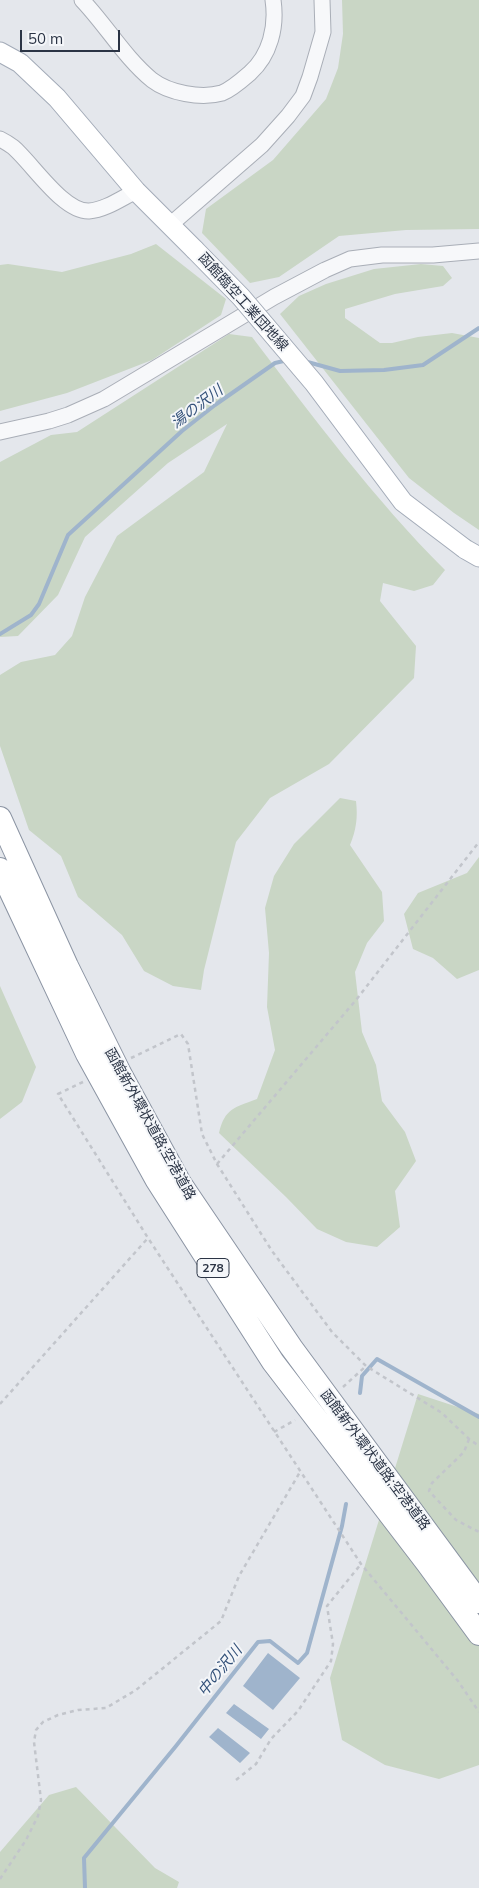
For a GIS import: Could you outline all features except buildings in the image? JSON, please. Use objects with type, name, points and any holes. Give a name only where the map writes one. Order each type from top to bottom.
[{"type":"highway","name":"函館新外環状道路;空港道路","points":[[0,818],[67,966],[120,1073],[180,1183],[292,1346],[479,1602]]},
{"type":"highway","name":"函館新外環状道路;空港道路","points":[[0,868],[87,1054],[156,1179],[274,1362],[479,1634]]},
{"type":"main road","name":"函館臨空工業団地線","points":[[0,52],[20,63],[57,98],[136,192],[241,297],[314,383],[403,502],[472,553]]},
{"type":"street","points":[[82,0],[142,71],[154,82],[185,94],[204,95],[222,93],[238,84],[262,60],[273,30],[273,0]]},
{"type":"street","points":[[170,225],[262,145],[303,96],[323,32],[322,0]]},
{"type":"street","points":[[0,139],[12,147],[66,202],[78,209],[88,211],[101,209],[136,192]]},
{"type":"street","points":[[0,432],[68,415],[104,398],[274,297],[350,259],[479,251]]},
{"type":"path","points":[[217,1164],[356,1000],[479,842]]},
{"type":"path","points":[[128,1060],[181,1034],[188,1044],[202,1134],[217,1164],[272,1251],[332,1332],[366,1366],[442,1413],[479,1446]]},
{"type":"path","points":[[89,1079],[58,1094],[148,1238],[214,1336],[274,1432],[361,1564],[458,1681],[479,1712]]},
{"type":"path","points":[[0,1404],[148,1238]]},
{"type":"path","points":[[336,1393],[366,1366]]},
{"type":"path","points":[[274,1432],[296,1420]]},
{"type":"path","points":[[470,1439],[464,1452],[432,1483],[429,1491],[456,1520],[479,1532]]},
{"type":"path","points":[[0,1879],[26,1840],[38,1816],[41,1800],[34,1742],[36,1730],[43,1722],[58,1715],[78,1710],[106,1708],[136,1690],[221,1621],[239,1576],[300,1472]]},
{"type":"path","points":[[236,1780],[256,1764],[271,1739],[298,1712],[331,1661],[333,1644],[327,1606],[361,1564]]},
{"type":"green space","points":[[342,0],[479,0],[479,229],[406,230],[339,236],[279,277],[250,283],[202,233],[206,209],[273,160],[326,99],[338,68],[343,34]]},
{"type":"green space","points":[[156,244],[226,299],[221,315],[152,360],[67,393],[0,411],[0,265],[8,264],[62,272],[131,254]]},
{"type":"green space","points":[[421,264],[443,266],[452,278],[443,286],[395,294],[345,309],[345,318],[380,343],[392,343],[418,337],[452,333],[479,338],[479,530],[409,478],[280,314],[299,296],[326,284],[374,269]]},
{"type":"green space","points":[[229,334],[252,337],[321,427],[393,515],[445,570],[433,585],[414,591],[383,583],[380,601],[416,646],[414,678],[329,764],[270,798],[236,842],[204,970],[201,990],[173,986],[144,971],[122,935],[78,897],[61,856],[29,830],[0,746],[0,675],[21,662],[55,655],[72,636],[85,597],[117,536],[204,472],[227,424],[168,463],[85,537],[58,595],[18,636],[0,637],[0,462],[51,435],[77,432]]},
{"type":"green space","points":[[340,798],[356,801],[356,824],[350,845],[382,892],[384,921],[367,943],[355,972],[362,1032],[376,1065],[382,1101],[405,1132],[416,1161],[395,1191],[400,1227],[377,1247],[346,1242],[317,1229],[219,1133],[224,1118],[232,1110],[257,1099],[275,1050],[267,1007],[269,953],[265,908],[274,876],[294,844]]},
{"type":"green space","points":[[479,857],[479,970],[457,979],[433,958],[413,949],[404,914],[418,893],[467,873]]},
{"type":"green space","points":[[0,986],[36,1067],[22,1102],[0,1119]]},
{"type":"green space","points":[[418,1394],[479,1414],[479,1765],[439,1779],[385,1765],[342,1740],[330,1678]]},
{"type":"green space","points":[[76,1787],[155,1868],[179,1882],[177,1888],[0,1888],[0,1852],[49,1795]]},
{"type":"water","points":[[268,1653],[300,1678],[273,1710],[243,1686]]},
{"type":"water","points":[[234,1704],[269,1729],[261,1739],[226,1713]]},
{"type":"water","points":[[218,1728],[250,1753],[240,1763],[209,1737]]},
{"type":"waterway","name":"湯の沢川","points":[[304,361],[340,371],[384,370],[423,365],[479,328]]},
{"type":"waterway","name":"湯の沢川","points":[[0,634],[31,615],[39,604],[68,535],[182,431],[215,405],[275,363],[288,360]]},
{"type":"waterway","name":"中の沢川","points":[[360,1393],[362,1376],[377,1359],[479,1417]]},
{"type":"waterway","name":"中の沢川","points":[[85,1888],[84,1858],[258,1642],[270,1641],[298,1663],[307,1653],[342,1526],[346,1504]]}]
